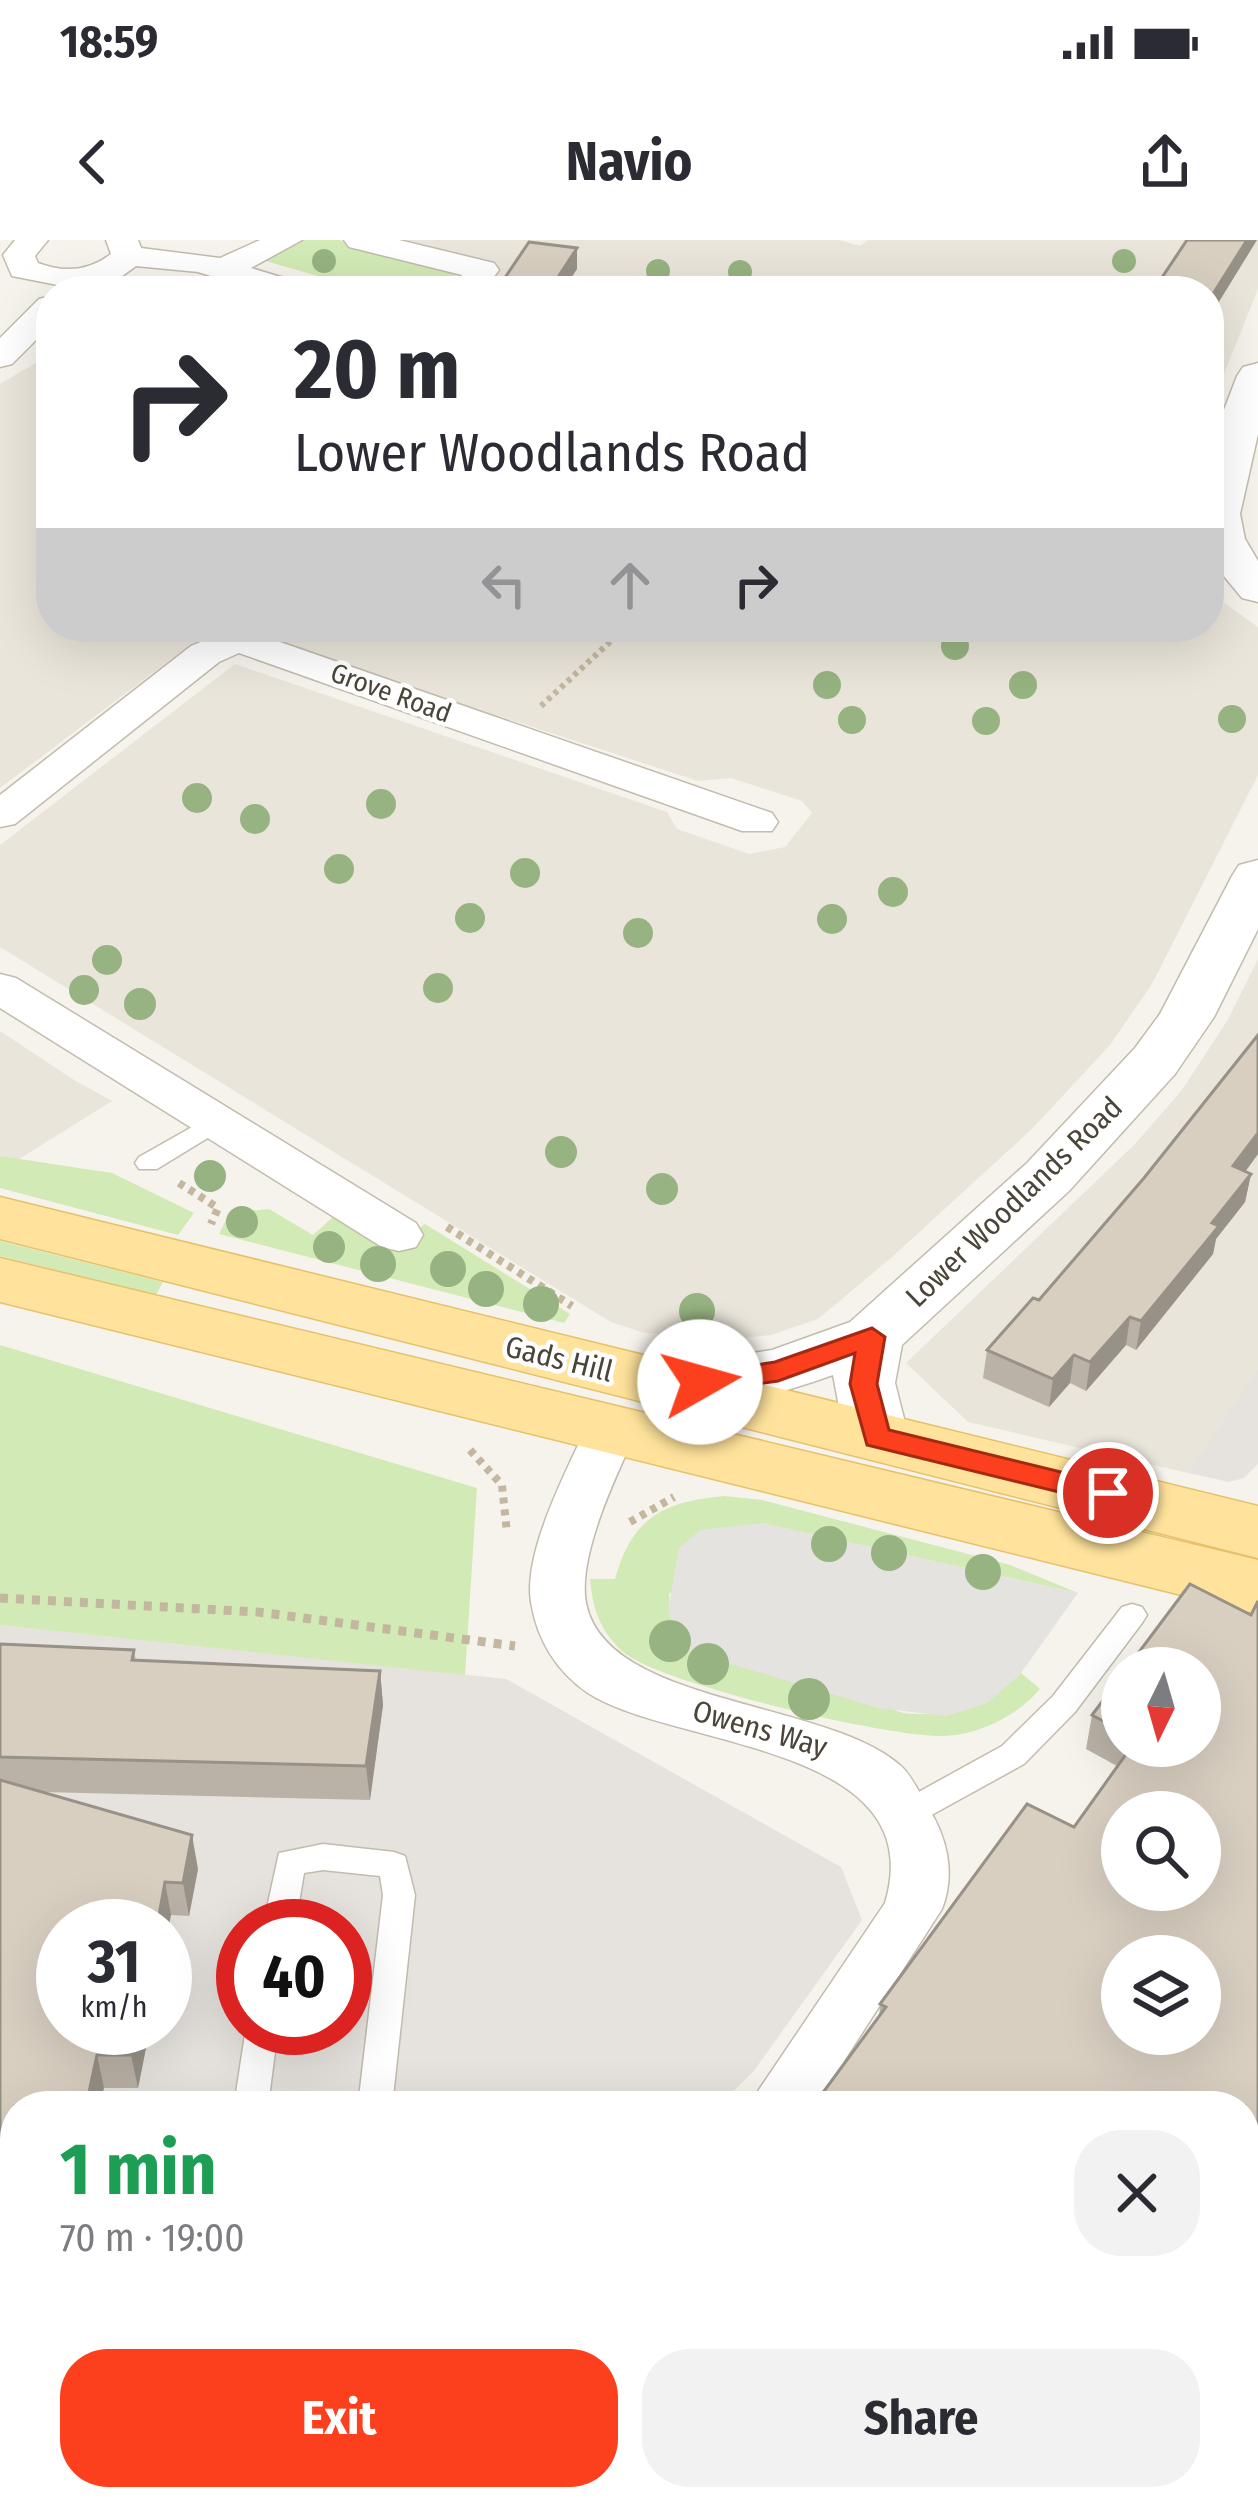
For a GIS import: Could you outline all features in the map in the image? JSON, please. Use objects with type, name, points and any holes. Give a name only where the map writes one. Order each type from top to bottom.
[{"type":"main road","name":"Gads Hill","points":[[0,1218],[1258,1532]]},
{"type":"main road","name":"Gads Hill","points":[[0,1280],[1258,1587]]},
{"type":"street","points":[[223,269],[286,240]]},
{"type":"street","points":[[360,240],[482,270],[477,276]]},
{"type":"street","points":[[24,241],[18,258],[36,276]]},
{"type":"street","points":[[98,276],[108,272],[125,248],[245,276]]},
{"type":"street","points":[[0,357],[36,318]]},
{"type":"street","points":[[1224,480],[1258,376]]},
{"type":"street","points":[[1224,557],[1258,588]]},
{"type":"street","name":"Grove Road","points":[[0,815],[205,655],[231,642]]},
{"type":"street","name":"Grove Road","points":[[245,642],[757,822]]},
{"type":"street","name":"Lower Woodlands Road","points":[[667,1386],[767,1374],[872,1337],[1048,1177],[1156,1061],[1186,1016],[1258,876]]},
{"type":"street","points":[[0,988],[215,1122],[416,1226]]},
{"type":"street","points":[[872,1337],[863,1384],[877,1438]]},
{"type":"street","name":"Owens Way","points":[[612,1428],[563,1562],[558,1601],[564,1630],[582,1654],[614,1681],[655,1700],[845,1753],[874,1775],[906,1814]]},
{"type":"street","points":[[790,2091],[913,1908],[919,1852],[906,1814]]},
{"type":"lane","points":[[148,1163],[215,1122]]},
{"type":"lane","points":[[906,1814],[1013,1755],[1064,1704],[1132,1615]]},
{"type":"lane","points":[[284,1899],[290,1862],[323,1857],[394,1865],[399,1895],[377,2091]]},
{"type":"lane","points":[[253,2091],[258,2055]]},
{"type":"path","points":[[510,736],[610,642]]},
{"type":"path","points":[[416,1226],[582,1312]]},
{"type":"path","points":[[456,1442],[487,1460],[511,1507]]},
{"type":"path","points":[[620,1540],[630,1522],[676,1497]]},
{"type":"path","points":[[0,1598],[258,1612],[516,1646]]},
{"type":"shaded area","points":[[396,240],[839,240],[860,246],[868,240],[1258,240],[1258,289],[1224,374],[1224,276],[496,276],[492,269]]},
{"type":"shaded area","points":[[36,363],[36,642],[194,642],[0,788],[0,384]]},
{"type":"shaded area","points":[[1224,603],[1258,627],[1258,775],[1152,984],[1110,1045],[1032,1129],[818,1319],[771,1335],[711,1341],[641,1332],[611,1322],[0,947],[0,845],[235,664],[667,812],[677,829],[749,854],[785,847],[812,813],[802,801],[731,778],[698,781],[273,642],[1224,642]]},
{"type":"shaded area","points":[[1258,959],[1258,1368],[1188,1473],[968,1422],[906,1363],[1135,1144],[1182,1090],[1227,1021]]},
{"type":"shaded area","points":[[0,1031],[112,1101],[16,1161],[0,1156]]},
{"type":"shaded area","points":[[1258,1368],[1258,1464],[1244,1478],[1229,1482],[1188,1473]]},
{"type":"shaded area","points":[[761,1523],[1078,1593],[1021,1673],[987,1703],[946,1716],[878,1708],[694,1653],[680,1643],[668,1611],[679,1548],[700,1530]]},
{"type":"shaded area","points":[[0,1625],[506,1679],[841,1867],[862,1920],[753,2072],[733,2091],[0,2091]]},
{"type":"green space","points":[[302,240],[339,240],[456,276],[318,276],[262,260]]},
{"type":"green space","points":[[0,1156],[112,1173],[194,1213],[178,1235],[0,1188]]},
{"type":"green space","points":[[269,1209],[313,1235],[333,1217],[387,1251],[425,1224],[570,1314],[564,1323],[219,1234],[229,1213]]},
{"type":"green space","points":[[0,1241],[163,1282],[156,1295],[0,1256]]},
{"type":"green space","points":[[0,1345],[477,1488],[465,1675],[0,1625]]},
{"type":"green space","points":[[724,1496],[762,1500],[1010,1565],[1078,1593],[761,1523],[669,1594],[672,1630],[903,1713],[967,1706],[1021,1673],[1040,1689],[1020,1708],[983,1728],[957,1735],[916,1734],[828,1719],[727,1693],[645,1665],[623,1652],[599,1619],[590,1579],[615,1579],[630,1541],[653,1517],[683,1503]]},
{"type":"building","points":[[1187,240],[1247,240],[1224,277],[1163,276]]},
{"type":"building","points":[[529,242],[577,248],[559,276],[506,276]]},
{"type":"building","points":[[1258,1035],[1258,1133],[1233,1166],[1251,1174],[1212,1223],[1219,1226],[1141,1321],[1130,1317],[1090,1362],[1074,1355],[1053,1379],[987,1350],[1033,1298],[1039,1300],[1144,1178]]},
{"type":"building","points":[[1190,1584],[1251,1615],[1258,1601],[1258,2091],[824,2091],[886,2007],[880,2004],[1027,1804],[1074,1827],[1117,1767],[1221,1767],[1221,1647],[1143,1647]]},
{"type":"building","points":[[0,1644],[134,1650],[132,1660],[380,1671],[366,1766],[0,1757]]},
{"type":"building","points":[[0,1780],[192,1835],[183,1883],[165,1882],[162,1899],[36,1899],[36,2055],[97,2055],[89,2091],[0,2091]]},
{"type":"route","points":[[700,1382],[767,1374],[838,1345],[872,1337],[863,1384],[877,1438],[1108,1493]]}]
